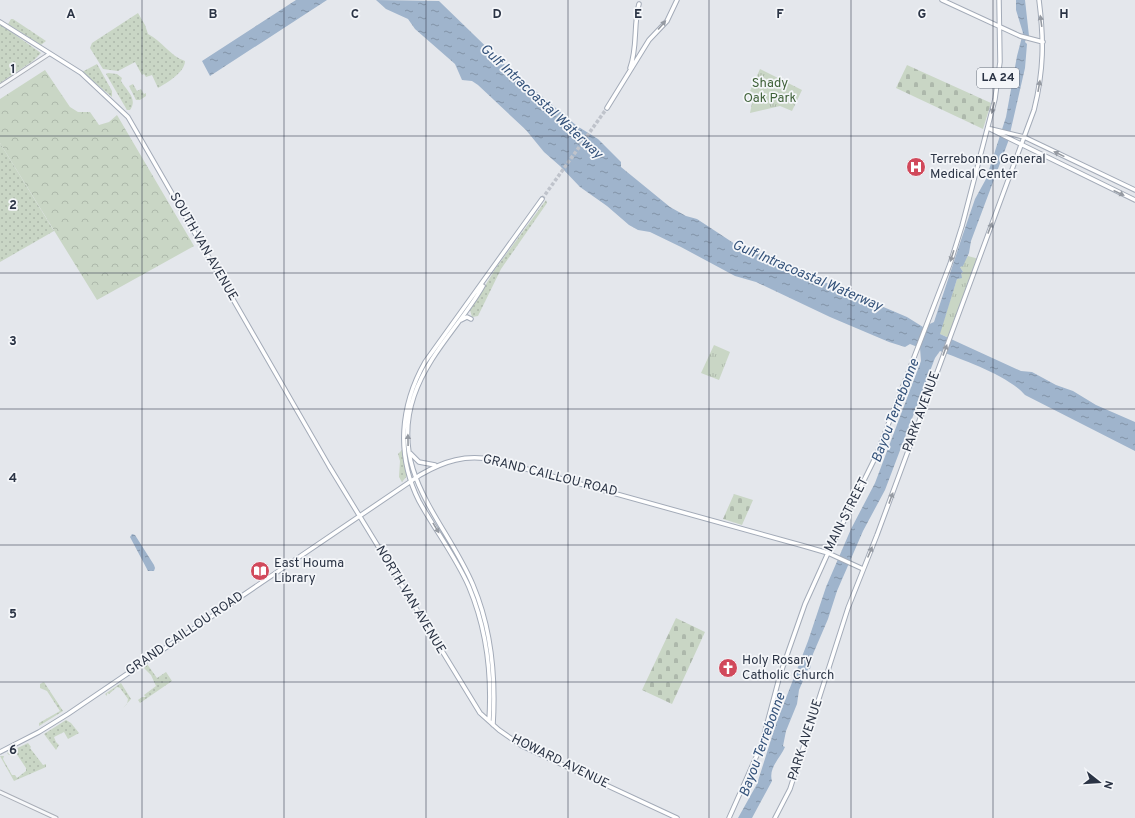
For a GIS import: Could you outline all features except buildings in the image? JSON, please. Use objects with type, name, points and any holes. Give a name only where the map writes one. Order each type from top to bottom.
[{"type":"main road","points":[[607,108],[649,40],[671,13],[677,0]]},
{"type":"main road","points":[[942,0],[1000,28],[1029,39],[1043,42]]},
{"type":"main road","name":"MAIN STREET","points":[[729,818],[758,753],[789,648],[805,604],[828,553],[876,456],[950,264],[982,151],[998,82],[1000,0]]},
{"type":"main road","name":"PARK AVENUE","points":[[775,818],[790,789],[848,608],[877,535],[1034,110],[1039,89],[1043,42],[1038,0]]},
{"type":"main road","points":[[627,77],[634,56],[636,19],[640,2]]},
{"type":"main road","points":[[633,16],[640,2]]},
{"type":"main road","name":"SOUTH VAN AVENUE","points":[[0,22],[81,73],[128,117],[296,410],[359,516]]},
{"type":"main road","points":[[988,128],[1024,137],[1135,190]]},
{"type":"main road","points":[[988,128],[1073,171],[1135,200]]},
{"type":"main road","points":[[1073,171],[1077,162]]},
{"type":"main road","points":[[489,721],[490,687],[485,639],[475,605],[461,570],[419,501],[411,481],[403,446],[404,424],[406,407],[418,374],[444,335],[487,278],[542,199]]},
{"type":"main road","points":[[487,278],[469,308],[448,336],[425,372],[414,395],[409,418],[409,453],[415,478],[428,508],[465,569],[484,617],[493,666],[493,725]]},
{"type":"main road","points":[[458,322],[465,318],[471,319],[468,313],[469,308]]},
{"type":"main road","points":[[448,336],[449,328]]},
{"type":"main road","points":[[443,344],[444,335]]},
{"type":"main road","points":[[409,453],[419,462],[436,465]]},
{"type":"main road","name":"GRAND CAILLOU ROAD","points":[[0,752],[39,732],[68,714],[415,478],[436,465],[468,457],[494,460],[821,551],[863,569]]},
{"type":"main road","name":"NORTH VAN AVENUE","points":[[359,516],[461,684]]},
{"type":"main road","points":[[821,551],[833,543]]},
{"type":"main road","name":"HOWARD AVENUE","points":[[461,684],[475,707],[493,725],[522,746],[677,818]]},
{"type":"street","points":[[0,86],[49,54]]},
{"type":"street","points":[[0,792],[56,818]]},
{"type":"green space","points":[[138,13],[148,34],[158,40],[175,56],[185,61],[179,73],[158,88],[152,75],[146,77],[144,74],[142,75],[135,62],[118,71],[103,69],[90,48],[92,43]]},
{"type":"green space","points":[[11,19],[46,41],[41,45],[8,24]]},
{"type":"green space","points":[[0,24],[41,53],[33,61],[0,83]]},
{"type":"green space","points":[[97,64],[112,91],[112,97],[82,72]]},
{"type":"green space","points":[[907,65],[991,103],[983,129],[896,88]]},
{"type":"green space","name":"Shady Oak Park","points":[[760,69],[802,90],[792,111],[780,106],[750,113],[754,93],[750,91]]},
{"type":"green space","points":[[45,70],[70,107],[78,112],[90,112],[99,125],[109,122],[117,115],[194,246],[97,300],[0,143],[0,99]]},
{"type":"green space","points":[[106,74],[117,74],[122,78],[121,81],[131,95],[133,102],[130,110],[127,110]]},
{"type":"green space","points":[[133,84],[137,91],[141,89],[144,94],[146,93],[146,96],[140,100],[136,100],[129,86]]},
{"type":"green space","points":[[0,143],[54,231],[0,262]]},
{"type":"green space","points":[[546,200],[547,203],[501,269],[478,316],[472,317],[470,310],[496,268]]},
{"type":"green space","points":[[968,256],[979,259],[949,338],[940,334],[940,332],[957,279],[963,272],[960,267]]},
{"type":"green space","points":[[714,345],[730,352],[719,380],[701,373]]},
{"type":"green space","points":[[402,450],[407,476],[402,482],[399,477],[400,461],[398,454]]},
{"type":"green space","points":[[734,494],[753,500],[742,525],[723,519]]},
{"type":"green space","points":[[676,618],[705,632],[672,704],[642,690]]},
{"type":"green space","points":[[147,664],[157,678],[166,672],[172,681],[140,703],[138,700],[142,697],[146,697],[144,695],[156,686],[151,675],[144,668]]},
{"type":"green space","points":[[44,682],[63,711],[39,726],[39,723],[60,711],[47,691],[40,688],[40,684]]},
{"type":"green space","points":[[121,683],[131,699],[127,703],[128,699],[120,688],[117,687],[109,694],[107,693],[107,696],[105,694]]},
{"type":"green space","points":[[66,720],[71,723],[79,733],[68,739],[64,732],[54,737],[59,745],[56,750],[44,734]]},
{"type":"green space","points":[[28,743],[43,765],[46,764],[46,767],[14,781],[0,756],[4,756],[3,759],[12,775],[15,775],[17,778],[26,771],[26,768],[16,753],[9,755],[7,753]]},
{"type":"water","points":[[296,0],[327,0],[210,76],[202,61]]},
{"type":"water","name":"Gulf Intracoastal Waterway","points":[[376,0],[439,1],[505,65],[577,126],[598,139],[621,162],[621,167],[670,207],[686,216],[697,219],[735,244],[775,259],[801,272],[907,317],[923,327],[934,322],[975,199],[986,179],[1006,117],[1017,56],[1023,33],[1016,10],[1016,0],[1025,0],[1029,36],[1027,36],[1025,42],[1027,44],[1025,68],[1008,142],[971,241],[969,253],[963,266],[960,267],[963,272],[961,273],[962,278],[957,279],[940,334],[1021,371],[1032,372],[1056,385],[1073,391],[1096,405],[1135,422],[1135,451],[1025,395],[1018,388],[997,375],[940,351],[935,358],[885,490],[863,531],[837,591],[828,619],[813,654],[810,669],[808,669],[799,690],[797,704],[786,731],[783,746],[785,747],[773,767],[771,776],[772,781],[752,818],[738,818],[757,784],[776,724],[808,641],[826,587],[851,529],[875,483],[921,361],[920,348],[910,344],[905,347],[889,342],[830,317],[756,282],[735,276],[650,232],[638,230],[629,225],[607,206],[580,187],[544,152],[526,130],[478,85],[472,81],[462,80],[455,64],[415,29],[408,19],[386,9]]},
{"type":"water","points":[[132,534],[135,535],[154,565],[154,571],[148,571],[130,537]]},
{"type":"tunnel","points":[[542,199],[607,108]]},
{"type":"place","name":"Terrebonne General Medical Center","points":[[916,167]]},
{"type":"place","name":"East Houma Library","points":[[260,571]]},
{"type":"place","name":"Holy Rosary Catholic Church","points":[[728,668]]},
{"type":"water label","name":"Bayou Terrebonne","points":[[896,411]]},
{"type":"water label","name":"Bayou Terrebonne","points":[[763,745]]}]
